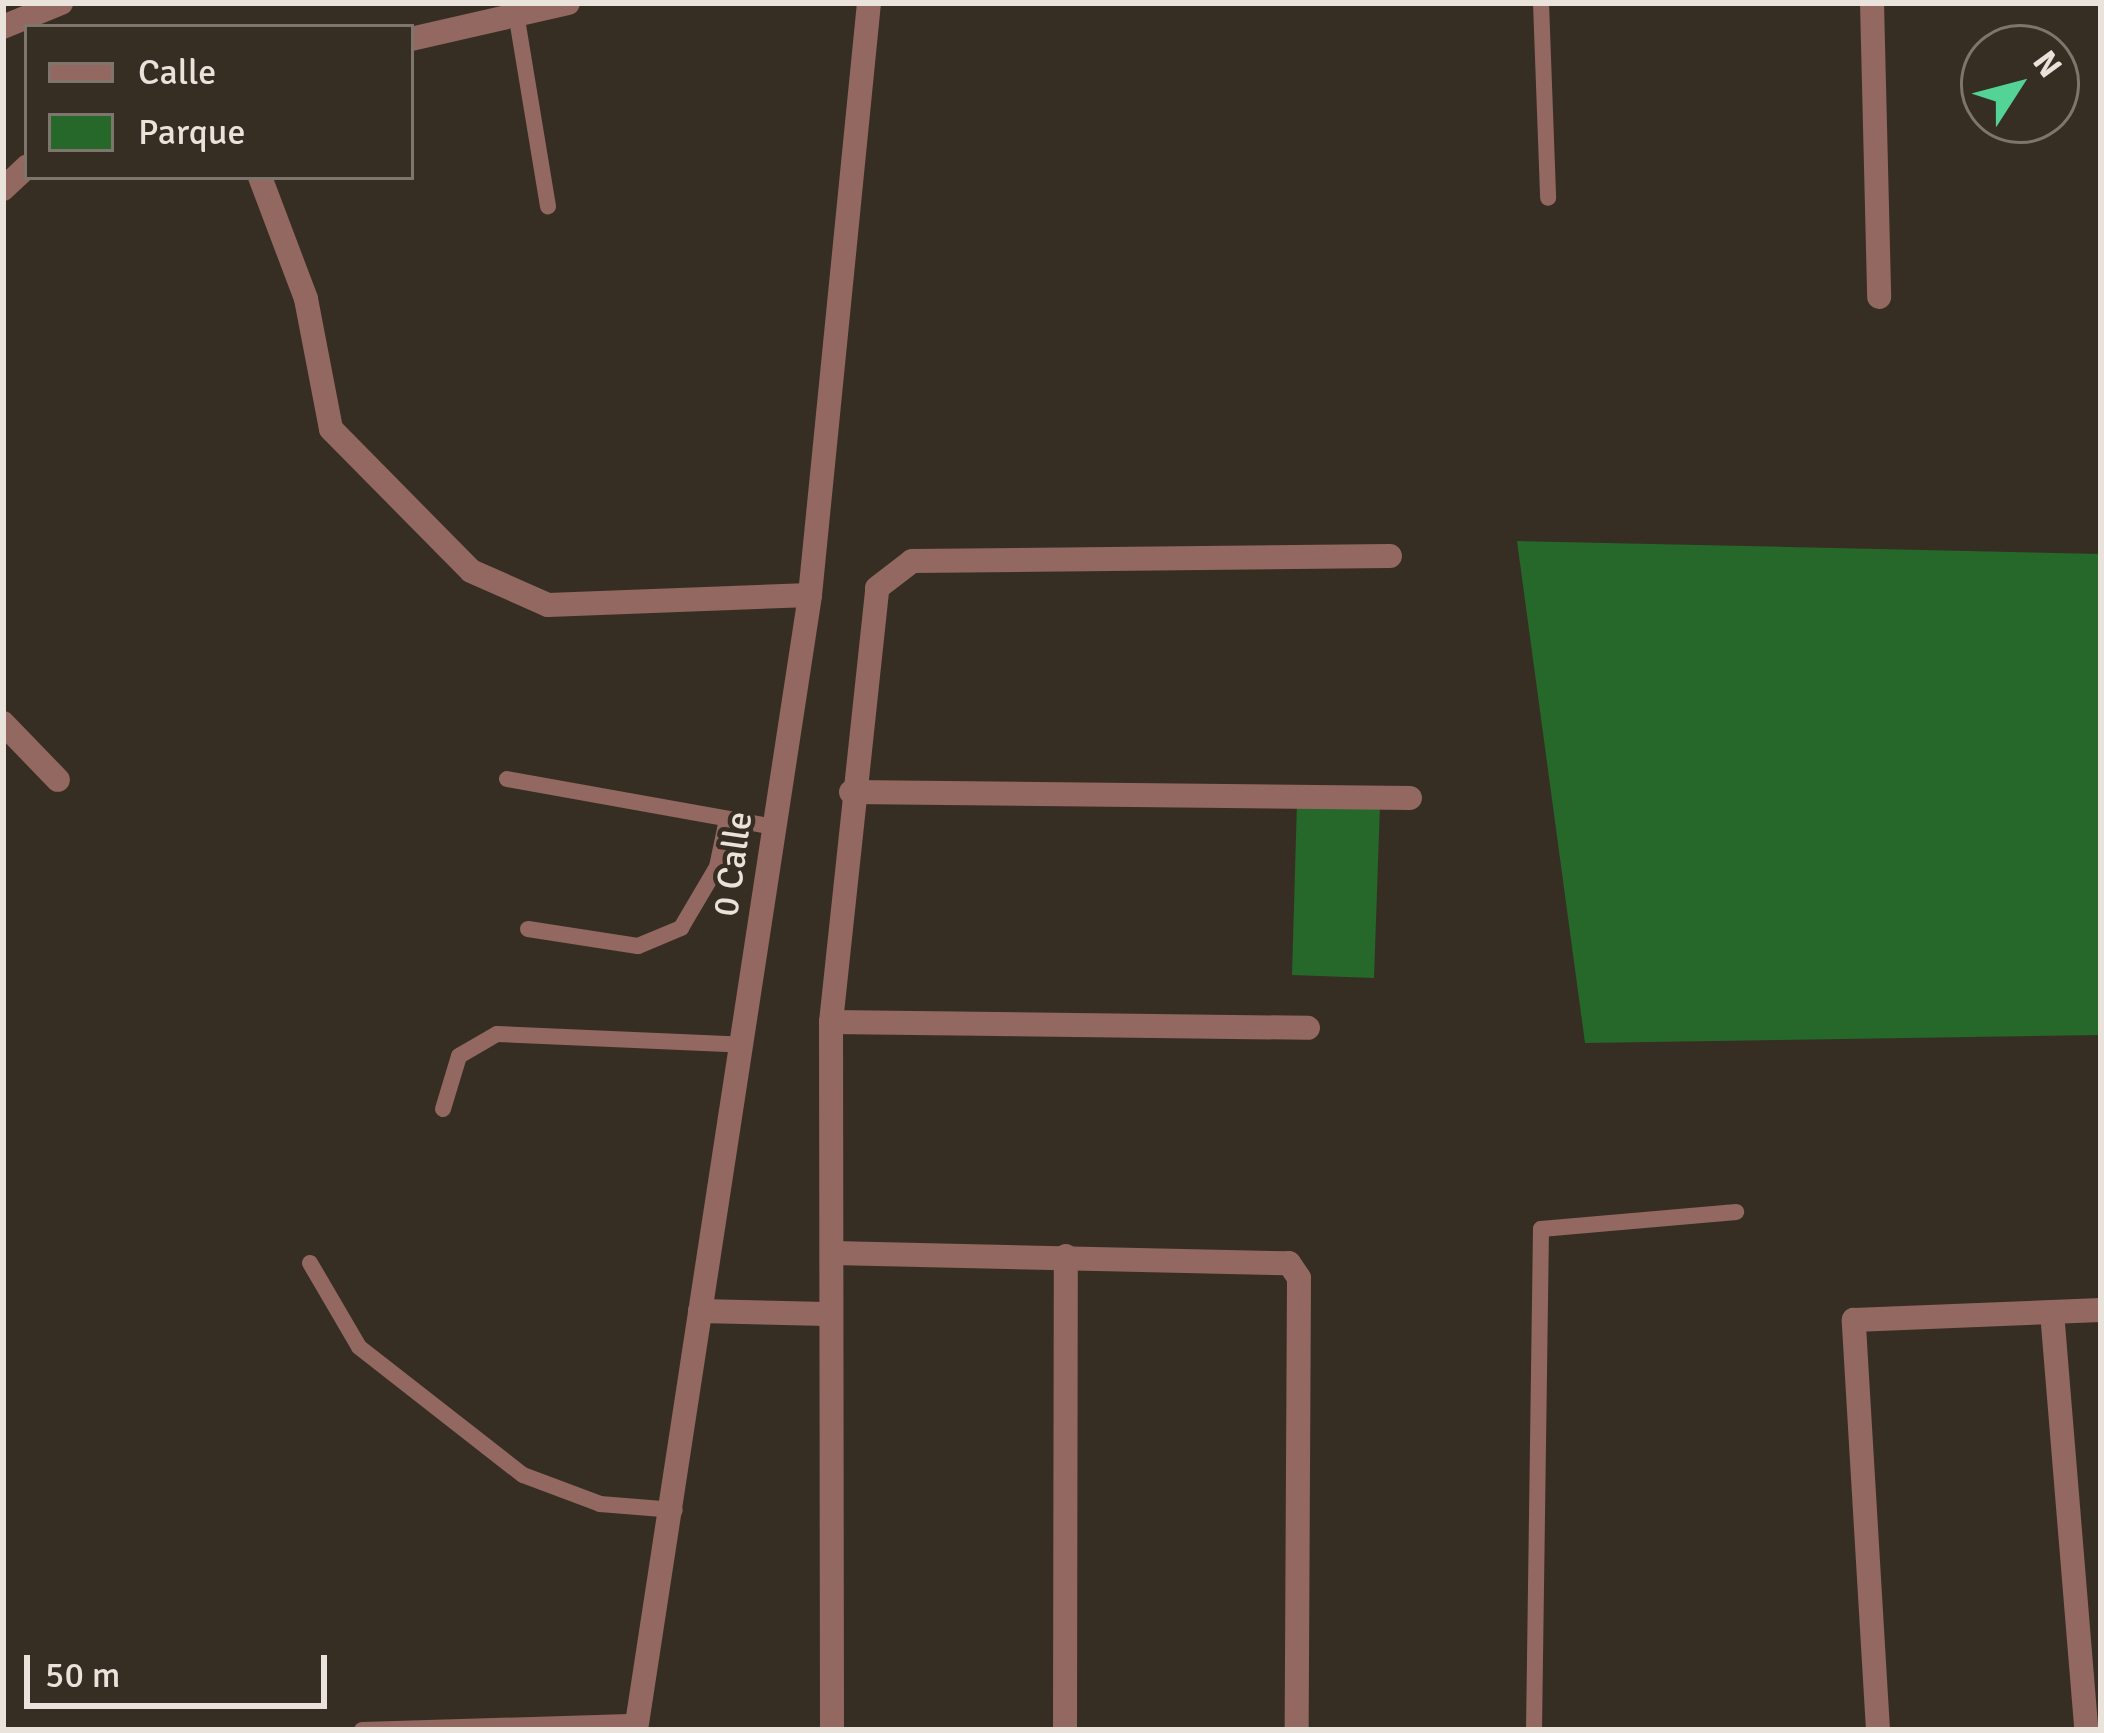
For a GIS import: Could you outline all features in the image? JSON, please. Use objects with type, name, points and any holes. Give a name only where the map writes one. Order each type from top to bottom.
[{"type":"street","points":[[3,27],[61,3]]},
{"type":"street","points":[[414,38],[517,19],[568,3]]},
{"type":"street","name":"0 Calle","points":[[637,1726],[675,1510],[700,1311],[810,595],[869,3]]},
{"type":"street","points":[[1872,3],[1879,297]]},
{"type":"street","points":[[261,180],[306,299],[331,429],[470,571],[548,604],[810,595]]},
{"type":"street","points":[[832,1730],[827,1314],[833,1253],[831,1022],[850,792],[877,588],[912,561],[1390,556]]},
{"type":"street","points":[[3,723],[58,780]]},
{"type":"street","points":[[850,792],[1410,799]]},
{"type":"street","points":[[831,1022],[1308,1028]]},
{"type":"street","points":[[833,1253],[1278,1258],[1299,1278],[1297,1730]]},
{"type":"street","points":[[1064,1730],[1066,1256]]},
{"type":"street","points":[[1878,1730],[1854,1320],[2101,1310]]},
{"type":"street","points":[[700,1311],[827,1314]]},
{"type":"street","points":[[2052,1312],[2086,1730]]},
{"type":"lane","points":[[1541,3],[1548,198]]},
{"type":"lane","points":[[517,19],[548,206]]},
{"type":"lane","points":[[507,779],[775,827]]},
{"type":"lane","points":[[528,929],[638,946],[681,928],[717,867],[727,819]]},
{"type":"lane","points":[[443,1109],[459,1056],[497,1034],[744,1046]]},
{"type":"lane","points":[[1534,1730],[1541,1229],[1736,1211]]},
{"type":"lane","points":[[310,1263],[359,1347],[523,1475],[600,1504],[675,1510]]},
{"type":"lane","points":[[362,1730],[637,1726]]},
{"type":"green space","points":[[1517,541],[2101,554],[2101,1035],[1585,1043]]},
{"type":"green space","points":[[1297,802],[1380,805],[1374,978],[1292,975]]}]
